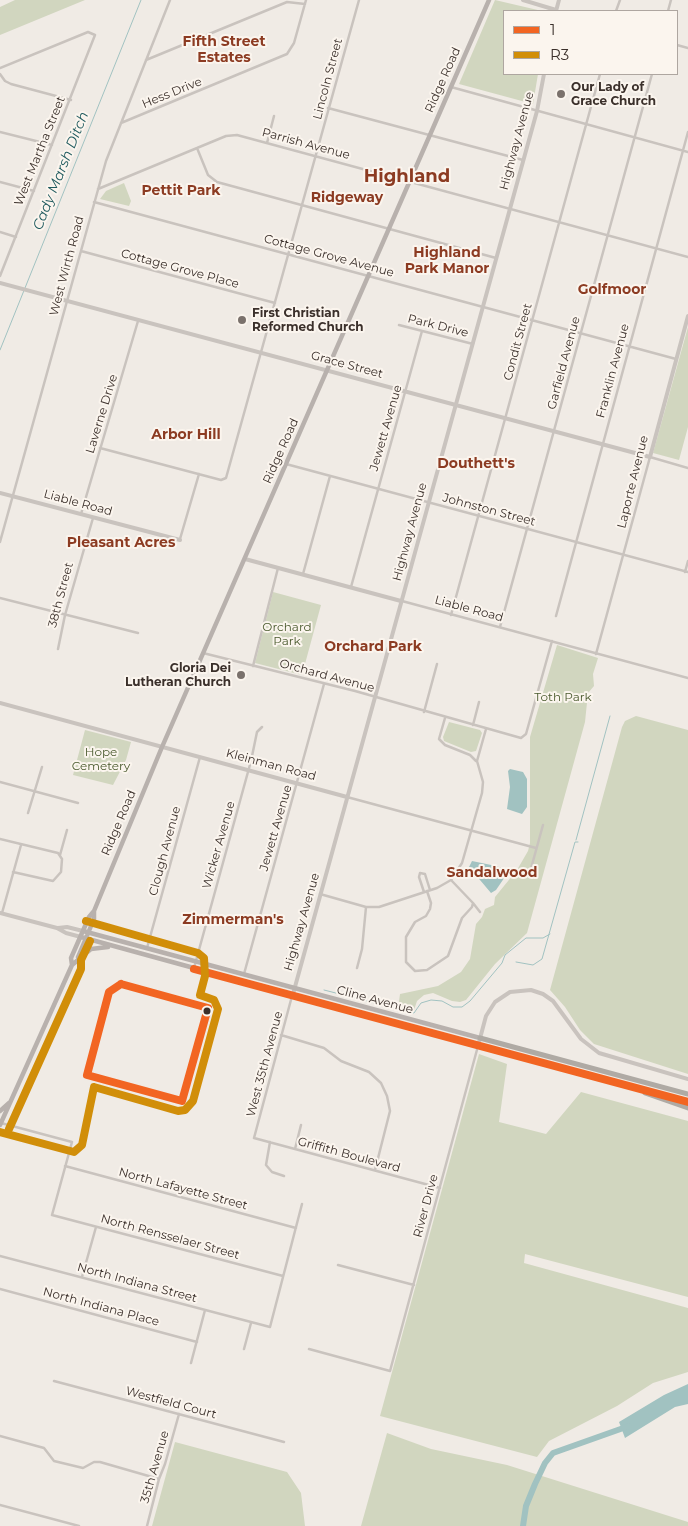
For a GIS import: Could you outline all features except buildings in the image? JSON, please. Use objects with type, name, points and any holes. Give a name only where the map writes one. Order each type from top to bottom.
[{"type":"highway","name":"Cline Avenue","points":[[480,1038],[688,1094]]},
{"type":"highway","name":"Cline Avenue","points":[[478,1046],[688,1102]]},
{"type":"highway","points":[[636,1088],[654,1097],[688,1108]]},
{"type":"main road","name":"Ridge Road","points":[[74,963],[88,936],[94,919],[94,912],[162,747],[489,0]]},
{"type":"main road","name":"Ridge Road","points":[[74,963],[71,958],[88,917],[94,912]]},
{"type":"main road","name":"Cline Avenue","points":[[83,932],[112,947],[194,969],[293,991],[480,1038]]},
{"type":"main road","name":"Cline Avenue","points":[[80,937],[88,936],[195,962],[478,1046]]},
{"type":"main road","points":[[0,1123],[74,963],[91,948],[112,947]]},
{"type":"main road","points":[[0,1111],[11,1100]]},
{"type":"street","name":"West Wirth Road","points":[[0,542],[106,160],[170,0]]},
{"type":"street","name":"Lincoln Street","points":[[199,474],[225,479],[359,0]]},
{"type":"street","points":[[523,0],[553,10]]},
{"type":"street","points":[[146,60],[287,2],[306,2]]},
{"type":"street","name":"Hess Drive","points":[[121,123],[287,54],[294,43],[306,2]]},
{"type":"street","name":"West Martha Street","points":[[0,68],[88,32],[93,33],[96,38],[0,276]]},
{"type":"street","points":[[0,74],[5,81],[11,84],[70,100]]},
{"type":"street","name":"Highway Avenue","points":[[293,991],[537,111],[544,75]]},
{"type":"street","name":"Condit Street","points":[[451,615],[600,75]]},
{"type":"street","name":"Garfield Avenue","points":[[500,627],[652,75]]},
{"type":"street","points":[[451,88],[688,152]]},
{"type":"street","points":[[328,108],[523,160]]},
{"type":"street","points":[[267,143],[274,116]]},
{"type":"street","points":[[0,132],[52,145]]},
{"type":"street","name":"Franklin Avenue","points":[[556,616],[688,132]]},
{"type":"street","name":"Parrish Avenue","points":[[98,189],[232,135],[410,181],[688,257]]},
{"type":"street","points":[[197,148],[208,175],[217,182],[496,258]]},
{"type":"street","points":[[0,182],[34,191]]},
{"type":"street","name":"Cottage Grove Avenue","points":[[94,202],[676,359]]},
{"type":"street","points":[[0,232],[16,237]]},
{"type":"street","name":"Cottage Grove Place","points":[[80,251],[275,303]]},
{"type":"street","name":"Grace Street","points":[[0,283],[456,404],[688,468]]},
{"type":"street","name":"Laporte Avenue","points":[[596,654],[688,316]]},
{"type":"street","name":"Laverne Drive","points":[[81,515],[138,319]]},
{"type":"street","name":"Park Drive","points":[[399,325],[473,344]]},
{"type":"street","name":"Jewett Avenue","points":[[351,587],[422,331]]},
{"type":"street","points":[[100,448],[199,474],[180,540]]},
{"type":"street","name":"Johnston Street","points":[[286,464],[686,572]]},
{"type":"street","points":[[303,574],[330,476]]},
{"type":"street","name":"Liable Road","points":[[0,493],[180,540]]},
{"type":"street","name":"38th Street","points":[[58,648],[65,615],[93,518]]},
{"type":"street","name":"Liable Road","points":[[245,558],[688,678]]},
{"type":"street","points":[[686,572],[688,561]]},
{"type":"street","points":[[253,666],[278,568]]},
{"type":"street","points":[[0,598],[138,633]]},
{"type":"street","points":[[477,761],[470,755],[445,745],[439,739],[445,718],[524,738],[552,642]]},
{"type":"street","name":"Orchard Avenue","points":[[203,653],[375,697],[445,718]]},
{"type":"street","points":[[424,712],[437,664]]},
{"type":"street","name":"Jewett Avenue","points":[[244,976],[324,684]]},
{"type":"street","points":[[473,725],[479,702]]},
{"type":"street","name":"Kleinman Road","points":[[0,703],[536,848]]},
{"type":"street","name":"Wicker Avenue","points":[[194,969],[249,770],[257,732],[262,727]]},
{"type":"street","points":[[320,894],[366,907],[384,906],[427,891],[451,880],[462,863],[472,830],[483,782],[477,761],[486,729]]},
{"type":"street","name":"Clough Avenue","points":[[147,950],[200,757]]},
{"type":"street","points":[[28,813],[42,767]]},
{"type":"street","points":[[0,782],[78,803]]},
{"type":"street","points":[[530,872],[543,825]]},
{"type":"street","points":[[13,872],[53,881],[59,876],[62,868],[60,855],[67,830]]},
{"type":"street","points":[[0,839],[60,855]]},
{"type":"street","points":[[1,913],[20,845]]},
{"type":"street","points":[[427,891],[425,874],[420,872],[419,877],[431,903],[426,916],[415,922],[406,937],[406,962],[414,971],[427,970],[448,956],[462,918],[471,909],[473,903]]},
{"type":"street","points":[[451,880],[480,912]]},
{"type":"street","points":[[357,968],[362,949],[366,907]]},
{"type":"street","name":"Cline Avenue","points":[[1,913],[57,928],[80,937]]},
{"type":"street","name":"Cline Avenue","points":[[57,928],[67,927],[83,932]]},
{"type":"street","name":"West 35th Avenue","points":[[254,1138],[293,991]]},
{"type":"street","points":[[478,1046],[487,1014],[498,999],[515,991],[535,991],[546,996],[556,1004],[581,1039],[595,1051],[610,1058],[688,1079]]},
{"type":"street","points":[[281,1035],[320,1046],[341,1061],[366,1069],[381,1083],[387,1096],[390,1111],[375,1170]]},
{"type":"street","name":"River Drive","points":[[309,1350],[390,1371],[478,1046]]},
{"type":"street","points":[[0,1123],[72,1142],[65,1166]]},
{"type":"street","points":[[295,1149],[301,1125]]},
{"type":"street","name":"Griffith Boulevard","points":[[254,1138],[440,1188]]},
{"type":"street","points":[[270,1142],[266,1165],[272,1172],[284,1176]]},
{"type":"street","name":"North Rensselaer Street","points":[[65,1166],[52,1215],[283,1276]]},
{"type":"street","name":"North Lafayette Street","points":[[65,1166],[296,1228]]},
{"type":"street","points":[[283,1276],[302,1204]]},
{"type":"street","points":[[82,1278],[96,1226]]},
{"type":"street","name":"North Indiana Street","points":[[0,1256],[270,1328],[283,1276]]},
{"type":"street","points":[[338,1265],[414,1285]]},
{"type":"street","name":"North Indiana Place","points":[[0,1289],[197,1342]]},
{"type":"street","points":[[191,1363],[205,1310]]},
{"type":"street","points":[[244,1349],[251,1322]]},
{"type":"street","name":"Westfield Court","points":[[54,1381],[284,1442]]},
{"type":"street","name":"35th Avenue","points":[[147,1526],[179,1414]]},
{"type":"street","points":[[0,1436],[44,1448],[54,1461],[82,1468],[94,1462],[100,1462],[159,1479]]},
{"type":"street","points":[[0,1505],[79,1526]]},
{"type":"green space","points":[[15,0],[85,0],[0,35],[0,7]]},
{"type":"green space","points":[[495,0],[538,10],[503,10],[503,75],[538,75],[533,104],[459,84]]},
{"type":"green space","name":"Pettit Park","points":[[124,183],[131,201],[129,206],[100,199],[106,191]]},
{"type":"green space","points":[[688,327],[688,427],[679,460],[653,453]]},
{"type":"green space","name":"Orchard Park","points":[[273,592],[321,605],[302,675],[255,663]]},
{"type":"green space","name":"Toth Park","points":[[557,645],[598,658],[593,674],[594,686],[588,693],[585,722],[527,933],[495,964],[466,1000],[460,1002],[452,1001],[433,993],[424,995],[417,1001],[413,1013],[398,1009],[400,994],[438,986],[461,972],[470,959],[476,924],[482,917],[485,909],[494,905],[495,897],[517,870],[528,851],[530,843],[530,737]]},
{"type":"green space","points":[[636,716],[688,730],[688,1074],[594,1044],[580,1030],[565,1007],[550,990],[622,727],[625,721]]},
{"type":"green space","points":[[449,722],[480,730],[482,733],[476,751],[471,752],[444,741],[443,737]]},
{"type":"green space","name":"Hope Cemetery","points":[[85,730],[131,742],[126,760],[113,785],[73,775]]},
{"type":"green space","points":[[479,1054],[507,1064],[499,1122],[546,1134],[581,1092],[688,1121],[688,1297],[525,1254],[524,1263],[688,1308],[688,1372],[653,1383],[617,1406],[549,1441],[537,1457],[380,1416]]},
{"type":"green space","points":[[387,1433],[431,1449],[507,1465],[688,1522],[688,1526],[361,1526]]},
{"type":"green space","points":[[175,1442],[287,1472],[301,1493],[305,1526],[152,1526]]},
{"type":"water","points":[[510,769],[523,772],[527,779],[527,807],[522,814],[507,809],[510,787],[508,771]]},
{"type":"water","points":[[472,861],[509,871],[496,890],[491,893],[469,867]]},
{"type":"water","points":[[688,1384],[688,1404],[675,1407],[625,1438],[619,1422],[664,1395]]},
{"type":"waterway","name":"Cady Marsh Ditch","points":[[0,350],[141,0]]},
{"type":"waterway","points":[[576,840],[610,716]]},
{"type":"waterway","points":[[516,962],[533,965],[542,959],[575,842],[578,842]]},
{"type":"waterway","points":[[324,990],[414,1013],[421,1003],[431,1000],[442,1001],[453,1007],[462,1007],[470,1001],[502,963],[505,955],[526,938],[543,938],[550,934]]},
{"type":"waterway","points":[[523,1526],[526,1506],[535,1484],[545,1463],[553,1453],[629,1426]]},
{"type":"transit line","name":"R3","points":[[0,1132],[74,1152],[82,1145],[94,1087],[178,1111],[185,1110],[193,1101],[218,1009],[214,1000],[200,995],[205,976],[204,958],[198,953],[86,921]]},
{"type":"transit line","name":"R3","points":[[9,1129],[81,969],[81,960],[90,941]]},
{"type":"transit line","name":"1","points":[[194,969],[688,1102]]},
{"type":"transit line","name":"1","points":[[121,984],[208,1008],[182,1101],[87,1075],[109,992],[121,984]]},
{"type":"place","name":"Our Lady of Grace Church","points":[[561,94]]},
{"type":"place","name":"First Christian Reformed Church","points":[[242,320]]},
{"type":"place","name":"Gloria Dei Lutheran Church","points":[[241,675]]},
{"type":"district","name":"Fifth Street Estates","points":[[224,50]]},
{"type":"district","name":"Highland","points":[[407,177]]},
{"type":"district","name":"Pettit Park","points":[[181,191]]},
{"type":"district","name":"Ridgeway","points":[[347,198]]},
{"type":"district","name":"Highland Park Manor","points":[[447,262]]},
{"type":"district","name":"Golfmoor","points":[[612,290]]},
{"type":"district","name":"Arbor Hill","points":[[186,435]]},
{"type":"district","name":"Douthett's","points":[[476,464]]},
{"type":"district","name":"Pleasant Acres","points":[[121,543]]},
{"type":"district","name":"Orchard Park","points":[[373,647]]},
{"type":"district","name":"Sandalwood","points":[[492,873]]},
{"type":"district","name":"Zimmerman's","points":[[233,920]]}]
